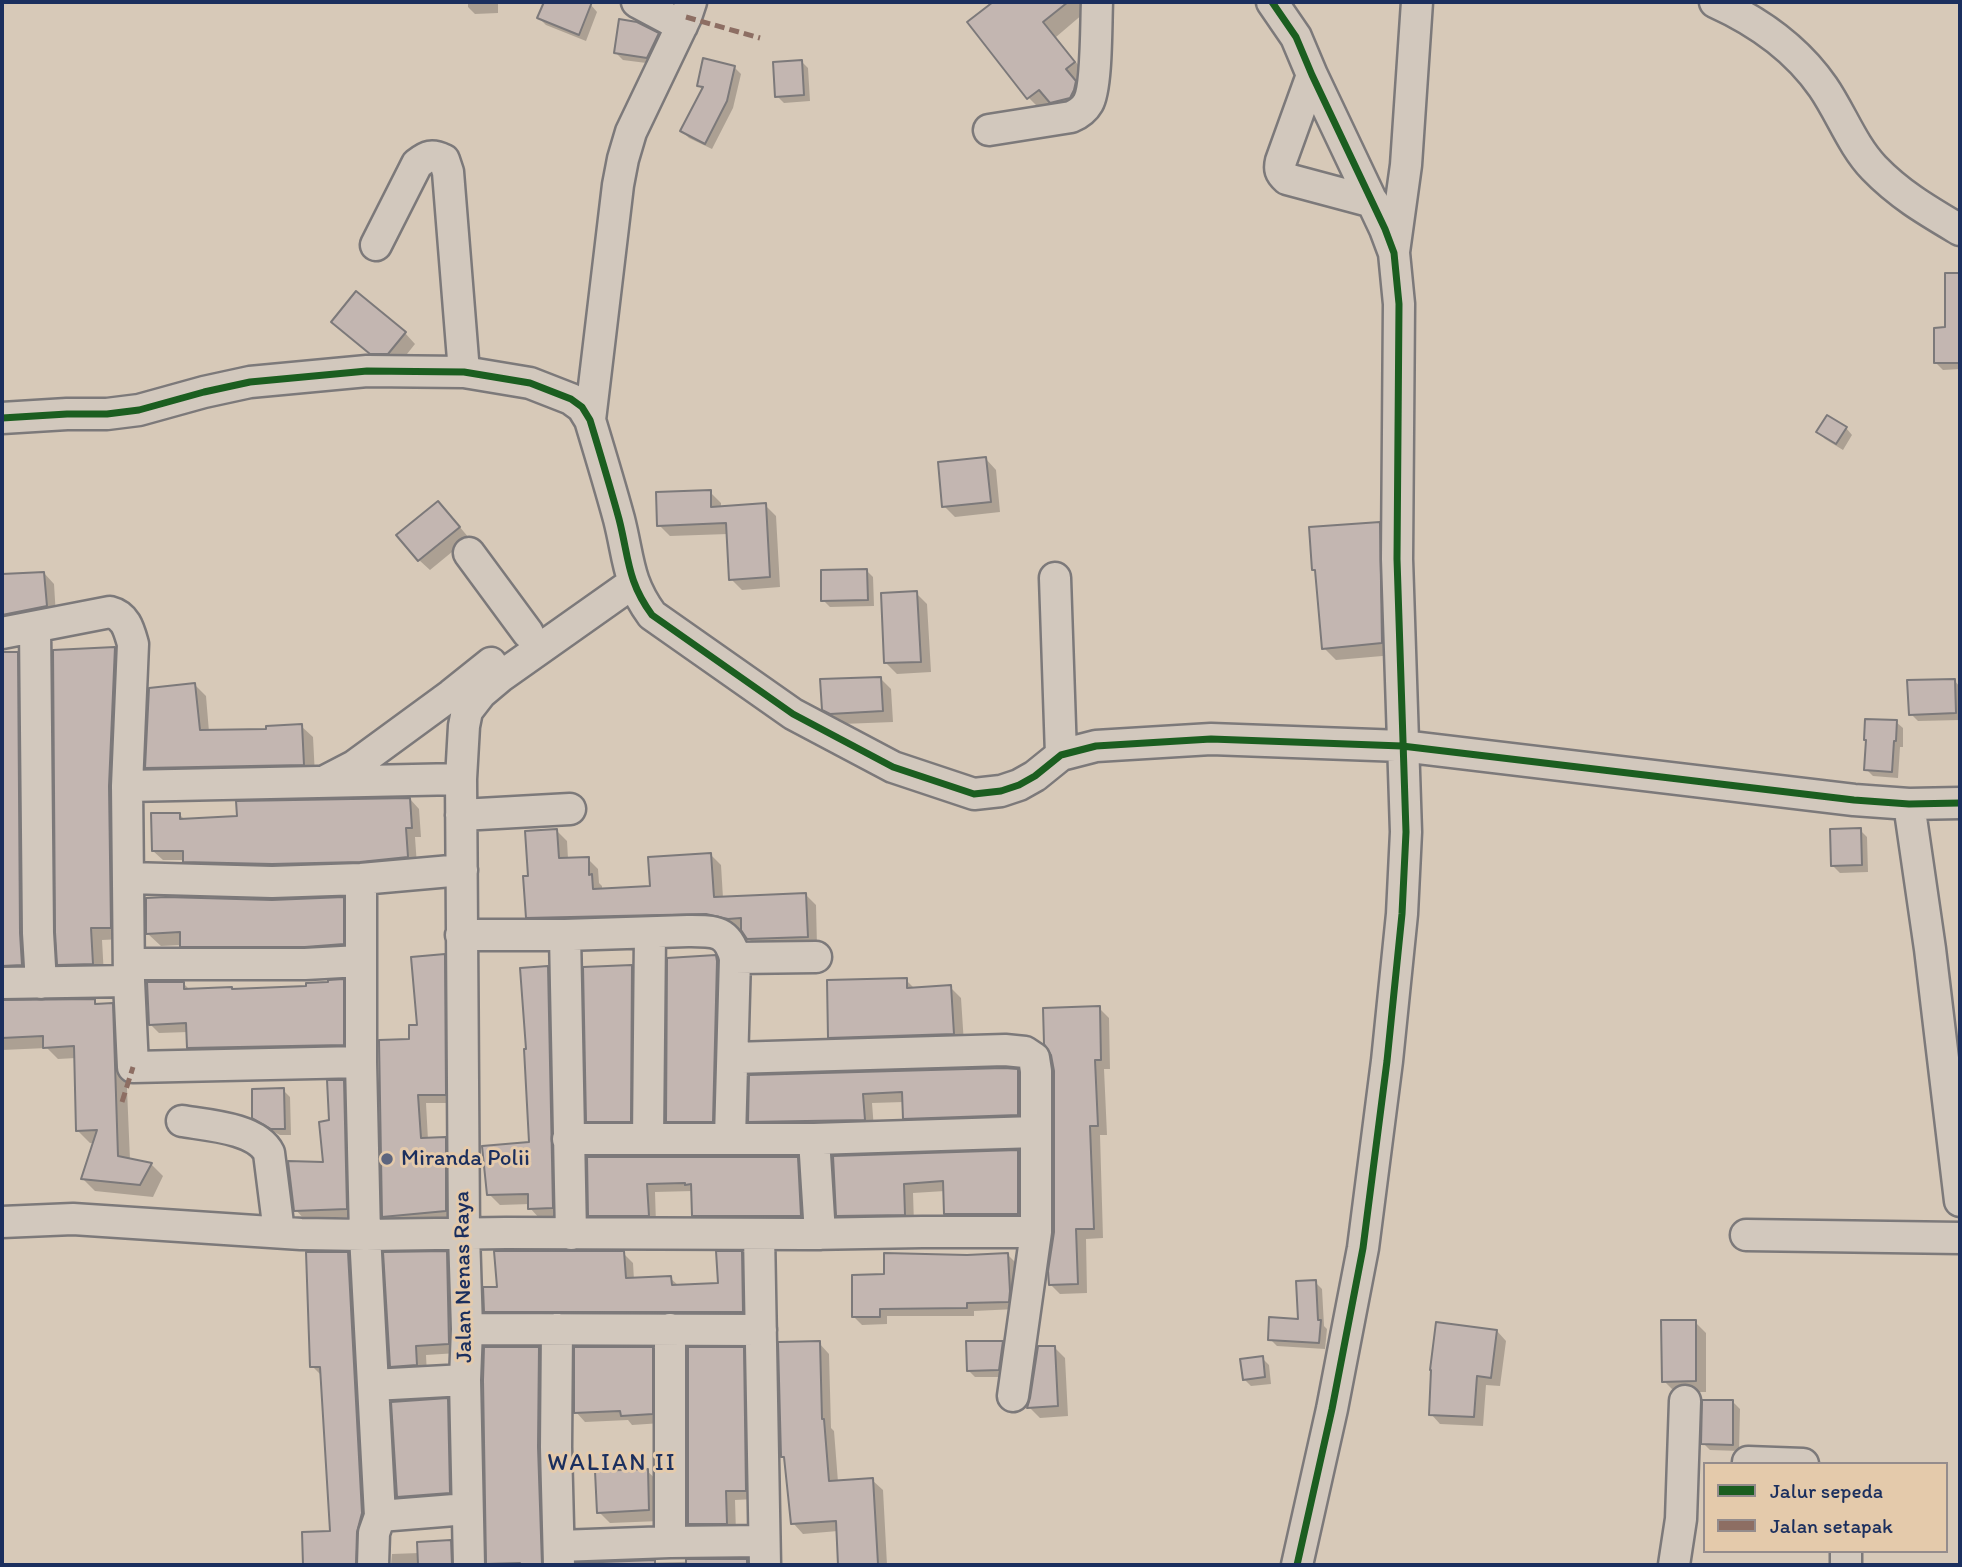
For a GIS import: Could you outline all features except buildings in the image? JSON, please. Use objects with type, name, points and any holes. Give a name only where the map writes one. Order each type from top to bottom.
[{"type":"street","points":[[590,420],[623,159],[632,132],[686,14],[637,2]]},
{"type":"street","points":[[989,130],[1071,117],[1089,102],[1094,75],[1097,2]]},
{"type":"street","points":[[1272,2],[1296,37],[1394,253]]},
{"type":"street","points":[[1297,1565],[1332,1409],[1363,1248],[1387,1061],[1402,914],[1406,832],[1397,559],[1399,304],[1394,253],[1406,165],[1417,2]]},
{"type":"street","points":[[1715,2],[1736,11],[1795,53],[1822,86],[1873,167],[1906,198],[1960,230]]},
{"type":"street","points":[[1312,75],[1279,169],[1287,179],[1373,202]]},
{"type":"street","points":[[376,245],[416,164],[427,156],[444,160],[448,172],[464,372]]},
{"type":"street","points":[[2,418],[118,413],[250,382],[367,371],[464,372],[530,383],[571,399],[582,407],[590,420],[620,522],[630,574],[641,600],[652,615],[793,714],[893,767],[974,794],[1002,791],[1019,785],[1061,755],[1096,746],[1210,739],[1402,746],[1854,800],[1909,804],[1960,803]]},
{"type":"street","points":[[469,554],[528,633]]},
{"type":"street","points":[[459,703],[528,633],[630,574]]},
{"type":"street","points":[[327,780],[459,703],[481,693],[630,574]]},
{"type":"street","points":[[1055,578],[1061,755]]},
{"type":"street","points":[[2,632],[110,612],[118,614],[128,626],[133,644],[127,786],[133,1067],[361,1062]]},
{"type":"street","points":[[35,626],[38,933],[41,983]]},
{"type":"street","name":"Jalan Nenas Raya","points":[[459,703],[464,726],[461,779],[461,935],[469,1565]]},
{"type":"street","points":[[127,786],[461,779]]},
{"type":"street","points":[[1909,804],[1925,911],[1960,1201]]},
{"type":"street","points":[[461,815],[570,809]]},
{"type":"street","points":[[129,878],[272,882],[361,879],[462,870]]},
{"type":"street","points":[[361,879],[365,1235],[380,1516],[374,1533],[373,1565]]},
{"type":"street","points":[[461,935],[706,931],[722,935],[729,941],[735,958],[730,1138]]},
{"type":"street","points":[[648,1139],[650,933]]},
{"type":"street","points":[[565,935],[571,1234]]},
{"type":"street","points":[[735,958],[816,957]]},
{"type":"street","points":[[2,983],[41,983],[129,972],[360,961]]},
{"type":"street","points":[[733,1058],[1005,1050],[1025,1052],[1034,1058],[1036,1232],[1013,1396]]},
{"type":"street","points":[[182,1121],[238,1131],[258,1139],[266,1147],[279,1232]]},
{"type":"street","points":[[568,1139],[814,1139],[1036,1132]]},
{"type":"street","points":[[814,1139],[820,1234]]},
{"type":"street","points":[[2,1222],[74,1219],[365,1235],[1036,1232]]},
{"type":"street","points":[[557,1329],[559,1555],[670,1542],[764,1553],[759,1234]]},
{"type":"street","points":[[1746,1236],[1960,1238]]},
{"type":"street","points":[[467,1329],[761,1330]]},
{"type":"street","points":[[670,1329],[670,1542]]},
{"type":"street","points":[[373,1385],[466,1380]]},
{"type":"street","points":[[1674,1565],[1681,1519],[1685,1401]]},
{"type":"street","points":[[380,1516],[467,1509]]},
{"type":"marked path","points":[[686,17],[760,38]]},
{"type":"marked path","points":[[122,1102],[133,1067]]},
{"type":"cycle path","points":[[1272,2],[1296,37],[1385,229],[1394,253],[1399,304],[1397,559],[1406,832],[1402,914],[1387,1061],[1363,1248],[1332,1409],[1297,1565]]},
{"type":"cycle path","points":[[2,418],[107,414],[139,410],[250,382],[367,371],[464,372],[530,383],[571,399],[582,407],[590,420],[619,519],[633,580],[652,615],[793,714],[893,767],[974,794],[1001,791],[1019,785],[1061,755],[1096,746],[1211,739],[1402,746],[1854,800],[1909,804],[1960,803]]},
{"type":"place","name":"Miranda Polii","points":[[387,1159]]},
{"type":"district","name":"WALIAN II","points":[[612,1464]]}]
